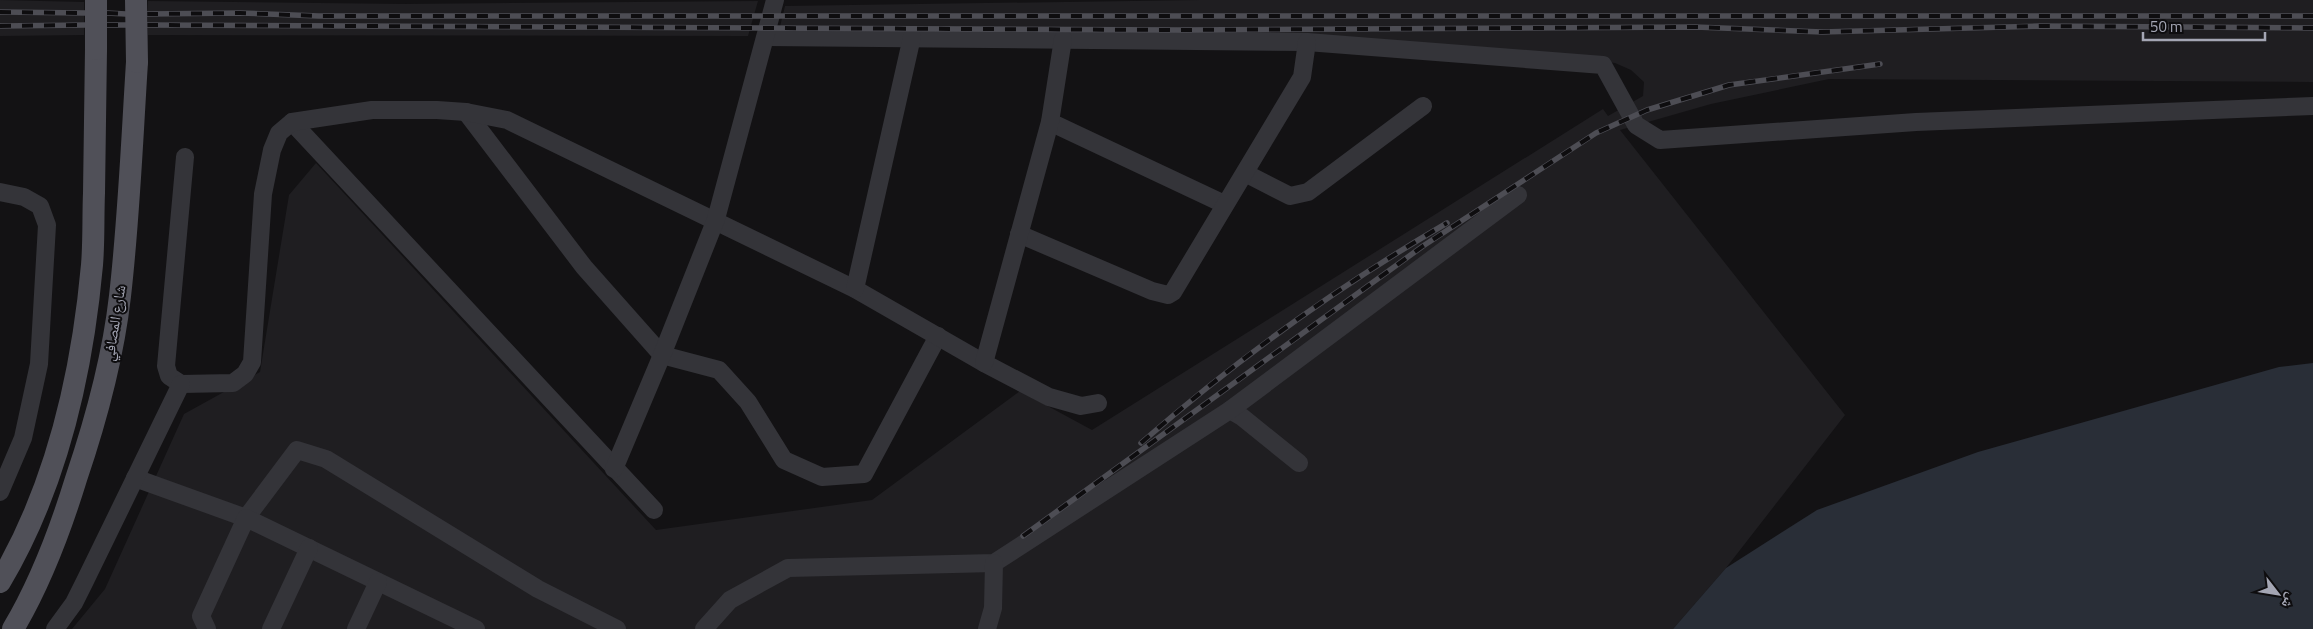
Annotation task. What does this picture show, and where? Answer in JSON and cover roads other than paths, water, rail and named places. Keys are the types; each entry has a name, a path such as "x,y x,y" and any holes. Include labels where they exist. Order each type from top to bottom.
{"main road":[{"name":"شارع المصافي","path":"0,582 28,529 49,477 64,428 76,378 92,263 96,0"},
{"name":"شارع المصافي","path":"13,629 42,572 61,525 93,430 113,340 120,296 137,62 136,0"}],"street":[{"path":"614,469 662,356 716,219 775,0"},
{"path":"766,37 1308,42 1603,65 1636,125 1660,140 1916,122 2313,106"},
{"path":"855,289 912,37"},
{"path":"984,363 1050,122 1063,39"},
{"path":"1019,234 1165,296 1173,292 1224,204 1245,173 1302,77 1308,42"},
{"path":"1245,173 1290,196 1308,192 1423,106"},
{"path":"185,157 166,366 169,376 181,384 233,383 245,374 252,362 263,194 272,150 279,133 292,122 372,110 466,112 507,120 716,219 855,289 984,363 1049,397 1081,406 1098,403"},
{"path":"466,112 584,267 662,356 719,370 748,402 784,460 822,477 864,474 938,336"},
{"path":"292,122 654,510"},
{"path":"1050,122 1224,204"},
{"path":"0,192 24,197 40,206 48,226 39,364 23,438 0,492"},
{"path":"704,629 730,600 788,568 994,564 1230,410 1518,195"},
{"path":"55,629 78,595 181,384"},
{"path":"1230,410 1242,417 1299,463"},
{"path":"208,629 201,616 246,518 297,450 326,459 538,589 617,629"},
{"path":"135,478 246,518 476,629"},
{"path":"271,629 308,548"},
{"path":"987,629 993,608 994,564"},
{"path":"356,629 378,582"}],"railway":[{"path":"0,12 86,13"},
{"path":"107,13 126,14"},
{"path":"147,14 240,13 319,16 2313,16"},
{"path":"0,26 86,25"},
{"path":"107,25 126,25"},
{"path":"147,25 1179,30 1695,27 1822,32 2039,26 2313,28"},
{"path":"1023,536 1423,246 1596,133 1647,110 1729,85 1880,64"},
{"path":"1141,443 1251,353 1366,273 1447,223"}]}
